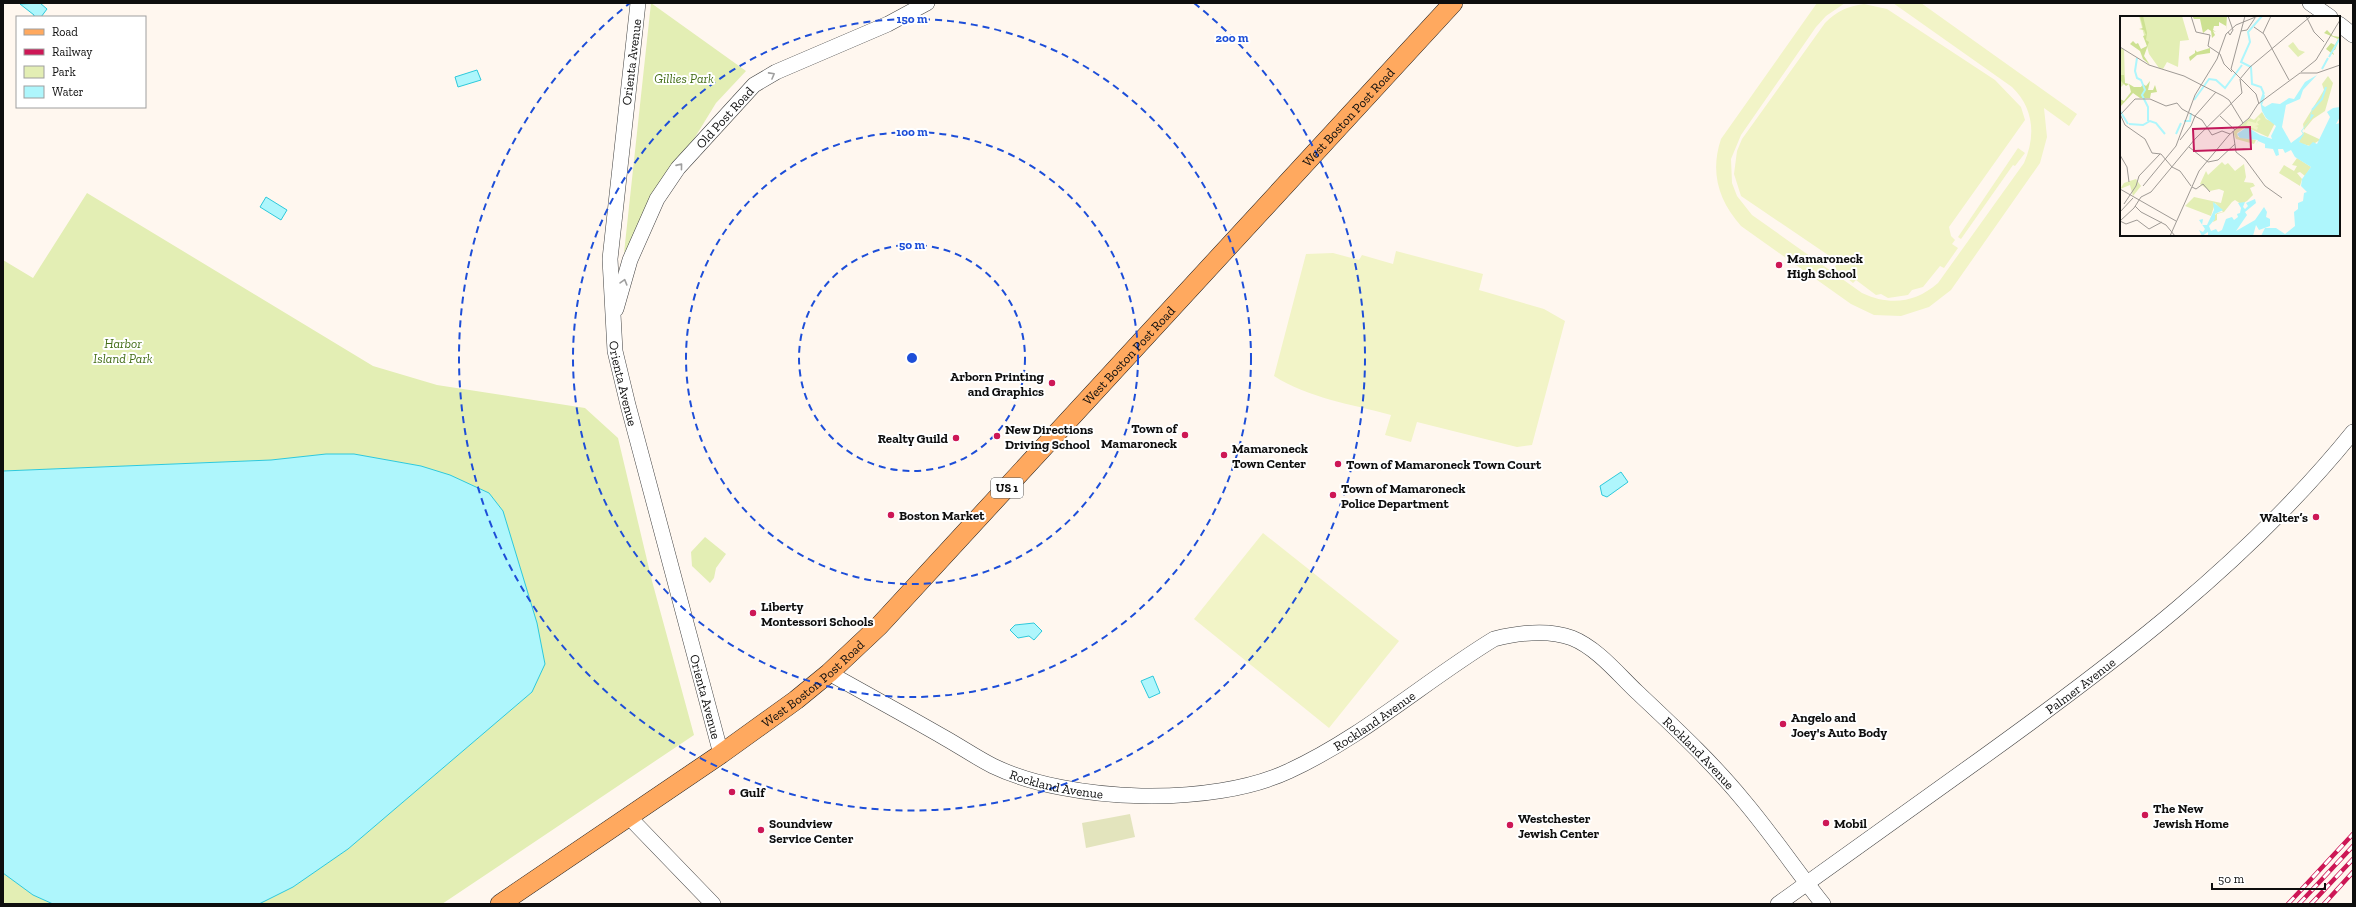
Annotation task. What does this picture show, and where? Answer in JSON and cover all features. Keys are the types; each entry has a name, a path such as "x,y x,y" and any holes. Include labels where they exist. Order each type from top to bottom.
{"main road":[{"name":"West Boston Post Road","path":"500,904 721,754 830,673 879,626 956,544 1453,3"}],"street":[{"name":"Orienta Avenue","path":"638,3 611,243 610,259 615,351 721,754"},
{"name":"Old Post Road","path":"613,320 630,260 657,199 678,168 750,89 776,72 888,24 927,3"},
{"path":"2310,3 2329,16"},
{"path":"2340,25 2353,34"},
{"name":"Palmer Avenue","path":"1778,904 2113,661 2229,562 2302,491 2353,432"},
{"name":"Rockland Avenue","path":"830,673 993,766 1025,778 1065,787 1101,793 1148,796 1190,794 1262,783 1322,754 1494,639 1512,634 1534,633 1570,638 1584,644 1614,669 1694,746 1744,800 1822,904"},
{"path":"628,816 713,904"}],"green space":[{"name":"Gillies Park","path":"651,3 746,71 716,103 624,253"},
{"path":"1817,3 1845,3 1826,16 1816,27 1741,135 1731,159 1732,183 1737,196 1752,215 1862,293 1882,300 1902,300 1920,295 1938,283 2024,163 2030,143 2031,123 2029,113 2025,104 2012,87 1893,3 1921,3 2077,114 2069,126 2044,108 2047,137 2040,163 1951,290 1929,307 1901,316 1874,315 1851,304 1741,226 1727,206 1718,185 1716,163 1721,139"},
{"path":"1864,4 1887,9 1995,80 2021,107 2025,120 1949,227 1951,236 1955,240 1952,244 1958,248 1944,268 1940,266 1923,287 1912,290 1908,295 1888,298 1881,294 1876,295 1856,280 1853,283 1834,268 1836,265 1830,261 1831,257 1741,196 1734,174 1737,151 1742,139 1825,23 1834,15 1843,10"},
{"path":"2018,148 2025,153 2015,166 2013,165 1961,239 1958,237"},
{"name":"Harbor Island Park","path":"87,193 373,366 437,385 585,408 618,438 652,581 694,735 442,904 259,904 293,887 348,849 532,692 421,466 354,454 326,454 271,460 3,471 3,260 33,278"},
{"path":"1396,251 1483,274 1479,290 1544,309 1565,321 1532,445 1517,447 1417,422 1411,442 1385,435 1391,415 1315,395 1287,384 1274,376 1306,254 1333,253 1359,260 1362,255 1393,264"},
{"path":"1263,533 1399,641 1329,728 1194,619"},
{"path":"705,537 726,554 716,568 714,578 710,583 692,566 691,552"},
{"path":"1130,814 1135,837 1086,848 1082,823"},
{"path":"3,873 33,895 53,904 3,904"}],"water":[{"path":"40,3 47,9 42,16 34,16 20,4"},
{"path":"477,70 481,80 458,87 455,77"},
{"path":"266,197 287,210 281,220 260,207"},
{"path":"326,454 354,454 421,466 450,475 489,493 503,511 537,623 545,664 532,692 348,849 293,887 259,904 53,904 33,895 3,873 3,471 271,460"},
{"path":"1621,472 1628,482 1607,497 1602,495 1600,486"},
{"path":"1034,623 1042,631 1034,640 1029,636 1018,638 1010,630 1015,625"},
{"path":"1153,676 1160,693 1149,698 1141,681"}],"railway":[{"path":"2288,904 2353,834"},
{"path":"2299,904 2353,846"},
{"path":"2311,904 2353,859"},
{"path":"2324,904 2353,872"}],"place":[{"name":"Mamaroneck High School","path":"1779,265"},
{"name":"Arborn Printing and Graphics","path":"1052,383"},
{"name":"Town of Mamaroneck","path":"1185,435"},
{"name":"New Directions Driving School","path":"997,436"},
{"name":"Realty Guild","path":"956,438"},
{"name":"Mamaroneck Town Center","path":"1224,455"},
{"name":"Town of Mamaroneck Town Court","path":"1338,464"},
{"name":"Town of Mamaroneck Police Department","path":"1333,495"},
{"name":"Boston Market","path":"891,515"},
{"name":"Walter’s","path":"2316,517"},
{"name":"Liberty Montessori Schools","path":"753,613"},
{"name":"Angelo and Joey's Auto Body","path":"1783,724"},
{"name":"Gulf","path":"732,792"},
{"name":"The New Jewish Home","path":"2145,815"},
{"name":"Mobil","path":"1826,823"},
{"name":"Westchester Jewish Center","path":"1510,825"},
{"name":"Soundview Service Center","path":"761,830"}]}
